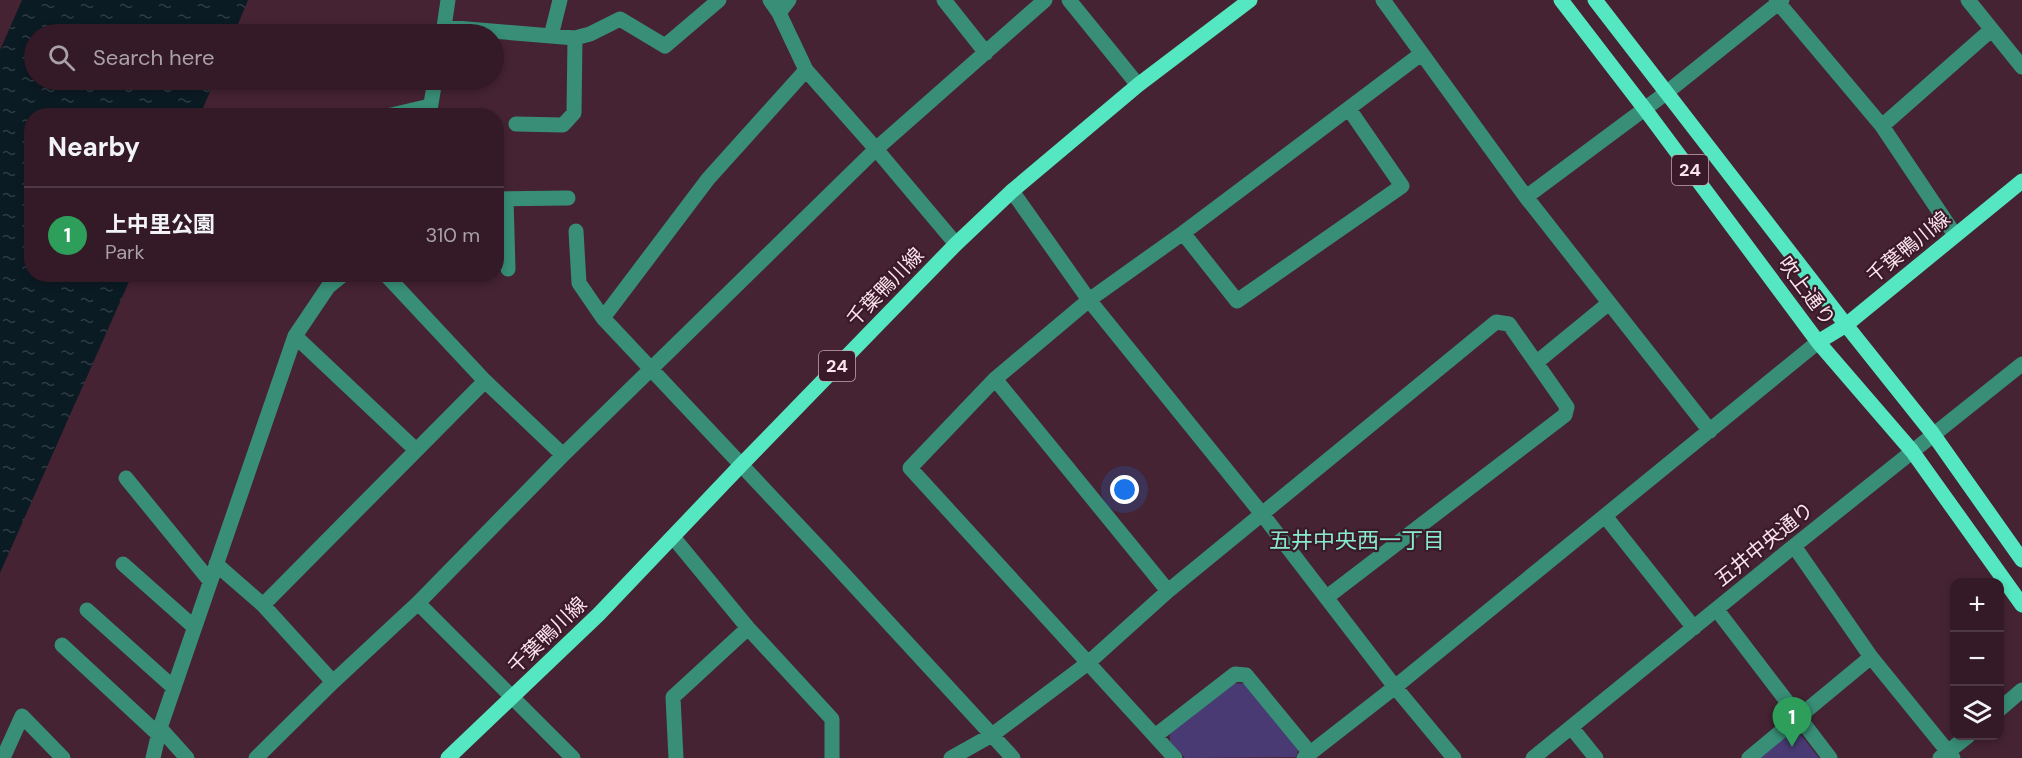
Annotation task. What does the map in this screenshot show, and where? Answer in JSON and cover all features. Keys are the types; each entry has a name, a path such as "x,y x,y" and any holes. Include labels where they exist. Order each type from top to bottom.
{"main road":[{"name":"千葉鴨川線","path":"448,758 599,614 741,464 956,244 1012,191 1138,85 1250,0"},
{"name":"吹上通り","path":"1561,0 1818,342 1912,451 2022,605"},
{"name":"吹上通り","path":"1595,0 1933,434 2022,560"},
{"name":"千葉鴨川線","path":"1818,342 1846,325 2022,180"}],"street":[{"path":"444,24 448,0"},
{"path":"551,36 560,0"},
{"path":"504,34 575,38 590,34 620,19 664,46 719,0"},
{"path":"770,0 779,13 806,70 956,244"},
{"path":"779,13 789,0"},
{"path":"944,0 986,53"},
{"path":"256,758 418,603 563,455 876,149 1045,0"},
{"path":"1069,0 1138,85"},
{"path":"1383,0 1526,196 1710,430"},
{"path":"1968,0 2022,67"},
{"path":"1526,196 1666,93 1779,1 1882,126 1955,235"},
{"path":"1882,126 1991,30"},
{"path":"516,124 563,125 573,113 575,38"},
{"path":"1175,758 910,468 995,379 1089,300 1183,233 1421,54"},
{"path":"603,318 708,179 806,70"},
{"path":"430,108 433,90"},
{"path":"1183,233 1237,301 1402,186 1349,109"},
{"path":"1012,191 1089,300 1262,514 1395,687 1454,758"},
{"path":"504,199 568,198"},
{"path":"504,229 508,269"},
{"path":"576,231 579,283 603,318 1013,758"},
{"path":"153,758 159,731 295,336 328,287 334,282"},
{"path":"392,282 485,381 563,455"},
{"path":"1537,362 1609,303"},
{"path":"951,758 992,735 1088,663 1168,591 1496,322 1509,324 1567,407 1565,415 1327,597"},
{"path":"295,336 416,450"},
{"path":"1155,736 1235,674 1246,675 1307,756 1818,342"},
{"name":"五井中央通り","path":"1533,758 2022,364"},
{"path":"995,379 1168,591"},
{"path":"263,605 485,381"},
{"path":"126,478 210,581"},
{"path":"1605,516 1694,628"},
{"path":"673,537 748,628 832,719 832,758"},
{"path":"1794,546 1871,657 1947,756 1963,740"},
{"path":"123,564 194,627"},
{"path":"216,564 263,605 333,682"},
{"path":"418,603 573,758"},
{"path":"87,610 174,688"},
{"path":"1717,610 1830,758"},
{"path":"676,758 673,697 748,628"},
{"path":"62,645 187,758"},
{"path":"1749,758 1871,657"},
{"path":"2004,706 2022,690"},
{"path":"3,758 22,716 63,758"},
{"path":"1571,727 1596,758"}],"shaded area":[{"path":"1233,683 1246,684 1298,750 1296,757 1185,758 1170,742 1170,730"},
{"path":"1790,733 1801,735 1819,758 1760,758"}],"water":[{"path":"22,0 248,0 238,24 24,24 24,90 211,90 203,108 24,108 24,282 129,282 0,573 0,50"}],"place":[{"name":"上中里公園","path":"1792,747"}],"district":[{"name":"五井中央西一丁目","path":"1357,540"}]}
